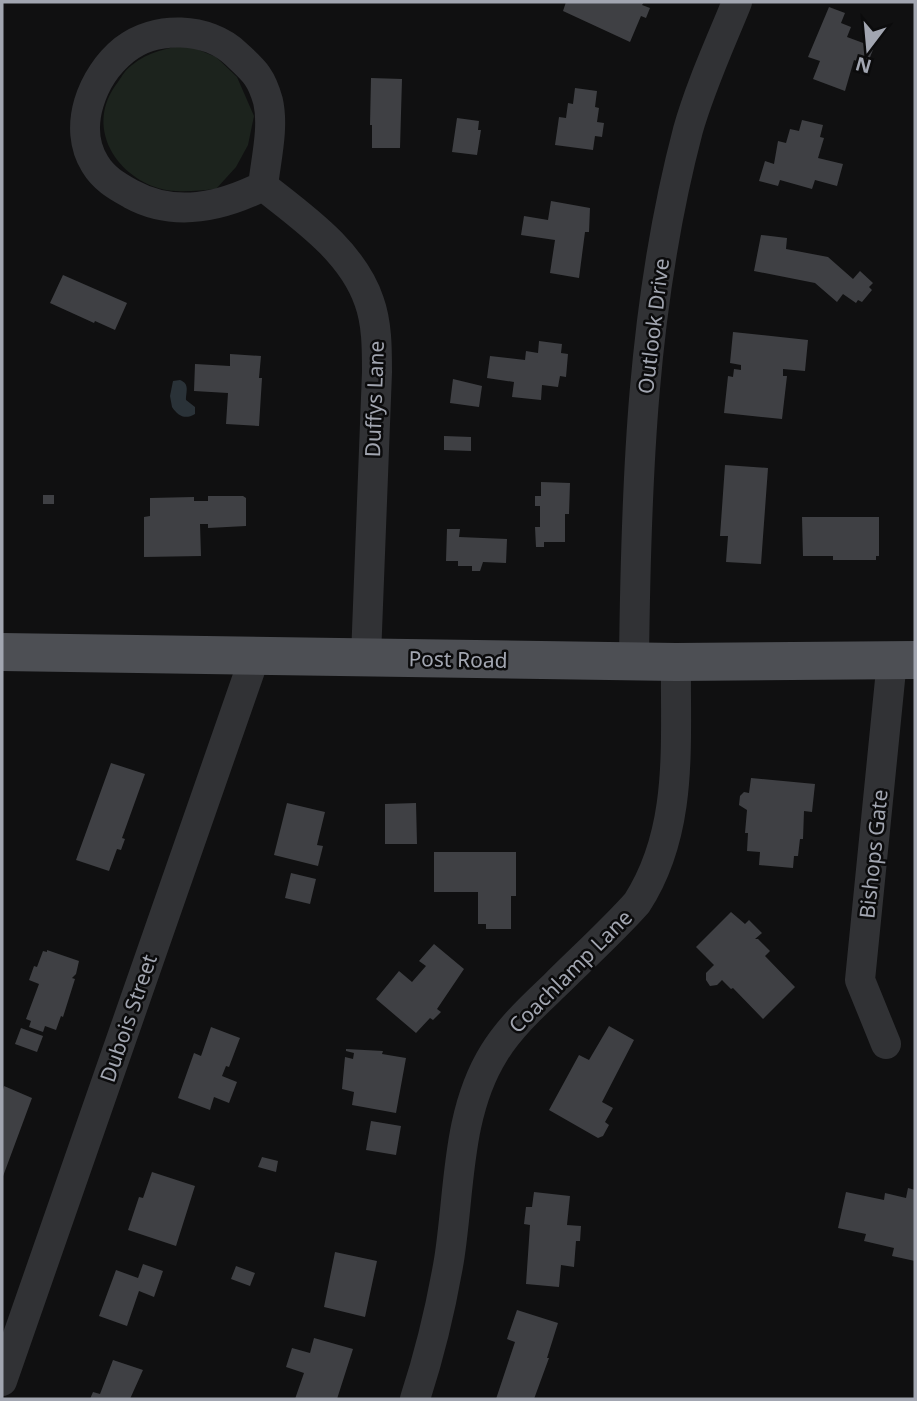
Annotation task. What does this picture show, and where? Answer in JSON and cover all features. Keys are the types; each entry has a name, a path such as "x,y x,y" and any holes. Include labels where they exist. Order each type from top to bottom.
{"main road":[{"name":"Post Road","path":"2,652 676,662 904,660"}],"street":[{"name":"Outlook Drive","path":"634,661 640,439 656,281 689,128 737,2"},
{"path":"191,31 226,45 260,76 268,104 269,134 263,186 237,199 173,209 139,199 111,183 94,164 85,137 88,103 98,80 124,50 154,35 191,31"},
{"name":"Duffys Lane","path":"263,186 306,219 344,255 369,300 372,311 376,333 377,372 366,657"},
{"name":"Dubois Street","path":"2,1381 255,656"},
{"name":"Bishops Gate","path":"886,1044 860,980 904,660"},
{"name":"Coachlamp Lane","path":"415,1399 433,1345 449,1259 463,1145 471,1104 480,1081 494,1053 511,1029 637,903 652,880 662,853 670,818 674,780 676,662"}],"shaded area":[{"path":"187,45 216,57 237,77 254,116 248,145 236,167 216,189 184,191 152,186 124,168 107,142 104,112 109,97 128,68 151,54"},
{"path":"180,380 186,386 186,400 195,407 195,414 188,417 179,415 172,407 170,396 173,381"}],"building":[{"path":"566,2 644,2 642,5 650,8 646,18 641,16 630,42 563,11"},
{"path":"829,7 845,13 841,23 851,27 847,37 874,47 867,65 854,60 845,91 813,79 820,61 808,57"},
{"path":"371,78 402,79 400,148 372,148"},
{"path":"575,88 597,91 597,122 604,123 602,137 595,136 593,150 555,145 559,117 566,118 568,103 573,104"},
{"path":"457,118 479,121 478,130 481,130 477,155 452,152"},
{"path":"802,120 823,125 820,137 824,138 818,158 843,164 837,186 815,180 812,189 780,180 778,186 759,181 765,161 774,164 778,141 786,143 790,129 799,131"},
{"path":"551,201 590,208 589,232 585,232 579,278 550,273 555,240 521,235 524,216 548,220"},
{"path":"761,235 787,238 786,249 828,257 853,279 860,271 873,283 869,287 872,290 862,302 858,300 856,303 843,294 837,302 815,283 754,271"},
{"path":"63,275 127,303 115,330 50,303"},
{"path":"733,332 808,340 805,371 783,369 783,376 787,376 782,419 724,413 728,376 733,377 734,369 741,370 741,365 730,363"},
{"path":"539,341 562,344 561,353 568,354 566,377 560,376 558,387 542,385 541,400 512,397 514,382 487,378 490,356 525,360 526,351 538,353"},
{"path":"230,354 261,356 259,426 226,424 228,393 194,391 195,364 230,366"},
{"path":"453,379 482,386 479,407 450,403"},
{"path":"444,436 471,437 471,451 444,450"},
{"path":"725,465 768,468 761,564 726,562 728,536 720,536"},
{"path":"541,482 570,483 569,514 565,514 565,542 544,542 544,547 536,547 535,527 540,527 540,506 535,506 535,496 541,496"},
{"path":"43,495 54,495 54,504 43,504"},
{"path":"208,496 246,498 246,526 208,528 208,524 200,524 201,556 144,557 144,517 150,516 150,498 194,497 194,501 208,501"},
{"path":"802,517 879,517 879,556 876,556 876,560 833,560 833,556 803,556"},
{"path":"447,529 460,529 459,537 507,539 506,563 483,562 480,571 472,571 472,566 458,566 458,561 446,561"},
{"path":"111,763 145,774 122,838 125,839 121,850 117,849 109,871 76,860"},
{"path":"751,778 815,784 812,812 804,811 803,839 800,839 798,856 794,856 793,868 759,865 760,852 747,851 747,810 739,805 740,796 744,792 749,793"},
{"path":"287,803 325,812 317,845 323,846 318,866 274,855"},
{"path":"416,803 417,844 385,844 385,804"},
{"path":"434,852 516,852 516,896 511,896 511,929 486,929 486,924 478,924 478,892 434,892"},
{"path":"291,873 316,879 310,904 285,898"},
{"path":"731,912 745,924 749,920 762,933 755,939 770,951 765,956 795,987 763,1019 722,980 717,985 710,986 706,973 714,965 696,947"},
{"path":"434,944 464,969 437,1009 441,1012 433,1020 430,1018 416,1033 376,999 399,971 412,982 426,966 419,961"},
{"path":"43,951 79,961 63,1017 61,1016 56,1030 45,1026 43,1032 29,1027 31,1021 26,1019 39,984 29,980"},
{"path":"609,1026 634,1040 602,1102 613,1108 605,1122 609,1125 603,1136 598,1138 549,1110 579,1055 589,1060"},
{"path":"211,1027 240,1038 229,1067 226,1066 222,1076 237,1082 229,1103 214,1097 210,1110 178,1098 194,1053 201,1056"},
{"path":"21,1028 43,1036 37,1052 15,1044"},
{"path":"346,1049 383,1051 382,1054 406,1058 396,1113 352,1105 354,1092 342,1089 345,1057 353,1059 354,1053"},
{"path":"4,1086 32,1098 2,1179 2,1093"},
{"path":"371,1121 401,1126 396,1155 366,1150"},
{"path":"262,1157 278,1161 276,1172 258,1167"},
{"path":"152,1172 195,1186 176,1246 128,1230 139,1197 143,1198"},
{"path":"908,1188 915,1190 915,1261 892,1256 894,1248 864,1241 866,1234 838,1228 846,1192 884,1200 885,1193 906,1198"},
{"path":"534,1192 570,1196 567,1225 581,1226 580,1241 576,1241 574,1267 561,1265 559,1287 526,1284 530,1225 524,1224 526,1207 532,1207"},
{"path":"335,1252 377,1261 365,1317 324,1307"},
{"path":"143,1264 163,1271 154,1297 139,1291 127,1326 99,1316 116,1270 138,1278"},
{"path":"236,1266 255,1273 250,1286 231,1279"},
{"path":"517,1310 558,1323 534,1399 496,1399 515,1342 507,1339"},
{"path":"314,1338 353,1349 337,1399 295,1399 304,1373 286,1367 292,1348 310,1353"},
{"path":"113,1360 143,1370 130,1399 90,1399 93,1392 100,1394"}]}
